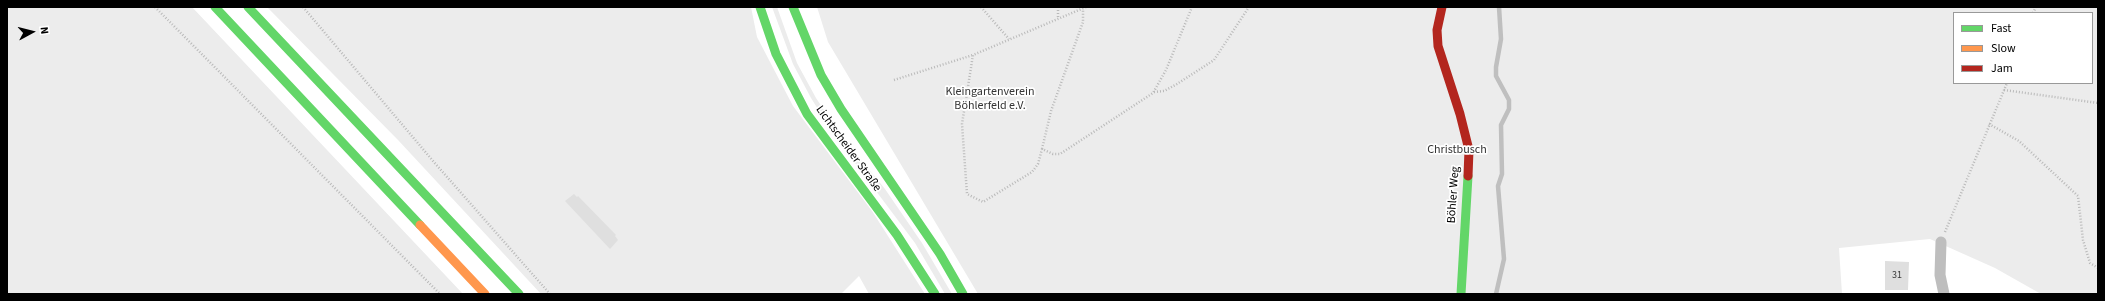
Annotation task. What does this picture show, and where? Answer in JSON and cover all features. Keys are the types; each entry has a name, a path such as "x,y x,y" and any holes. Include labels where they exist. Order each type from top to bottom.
{"main road":[{"path":"215,7 485,294"},
{"path":"248,7 519,294"},
{"name":"Lichtscheider Straße","path":"760,7 776,54 807,114 830,148 897,235 935,294"},
{"name":"Lichtscheider Straße","path":"793,7 821,75 841,109 940,254 962,294"},
{"name":"Böhler Weg","path":"1442,7 1437,30 1438,46 1460,114 1469,150 1462,294"}],"street":[{"path":"1941,242 1940,275 1944,294"}],"path":[{"path":"155,7 440,294"},
{"path":"303,7 442,172 550,294"},
{"path":"982,7 1009,39"},
{"path":"1058,7 1058,19"},
{"path":"1042,149 1053,154 1060,154 1153,92 1166,70 1192,7"},
{"path":"1153,92 1164,91 1214,60 1249,7"},
{"path":"894,80 973,55 1084,8 1083,22 1051,111 1038,164 1032,172 983,202 967,194 962,124 973,55"},
{"path":"1941,242 2007,84"},
{"path":"2004,90 2098,103"},
{"path":"1989,124 2019,141 2078,196 2083,240 2090,263 2098,268"}],"green space":[{"path":"7,7 192,7 463,294 7,294"},
{"path":"267,7 751,7 757,37 793,106 872,211 925,294 869,294 859,276 841,294 541,294 398,140"},
{"path":"772,7 777,7 797,63 816,98 840,134 885,189 922,243 952,294 945,294 915,243 834,135 811,98 793,64"},
{"name":"Christbusch","path":"817,7 2098,7 2098,294 2041,294 1995,268 1930,239 1839,248 1842,294 978,294 828,42"}],"building":[{"path":"574,194 577,197 578,196 616,235 615,236 618,240 610,249 565,201"},
{"path":"1885,261 1909,262 1908,290 1885,290"}],"waterway":[{"path":"1496,294 1504,259 1498,186 1502,174 1501,125 1509,109 1509,100 1496,76 1496,67 1501,39 1499,7"}],"traffic: fast":[{"path":"215,7 420,225"},
{"path":"248,7 519,294"},
{"path":"760,7 776,54 807,114 897,235 935,294"},
{"path":"793,7 821,75 841,109 940,254 963,294"},
{"path":"1461,294 1468,176"}],"traffic: slow":[{"path":"420,225 485,294"}],"traffic: jam":[{"path":"1442,7 1437,30 1438,46 1460,114 1469,150 1468,176"}],"park label":[{"name":"Kleingartenverein Böhlerfeld e.V.","path":"990,99"}]}
